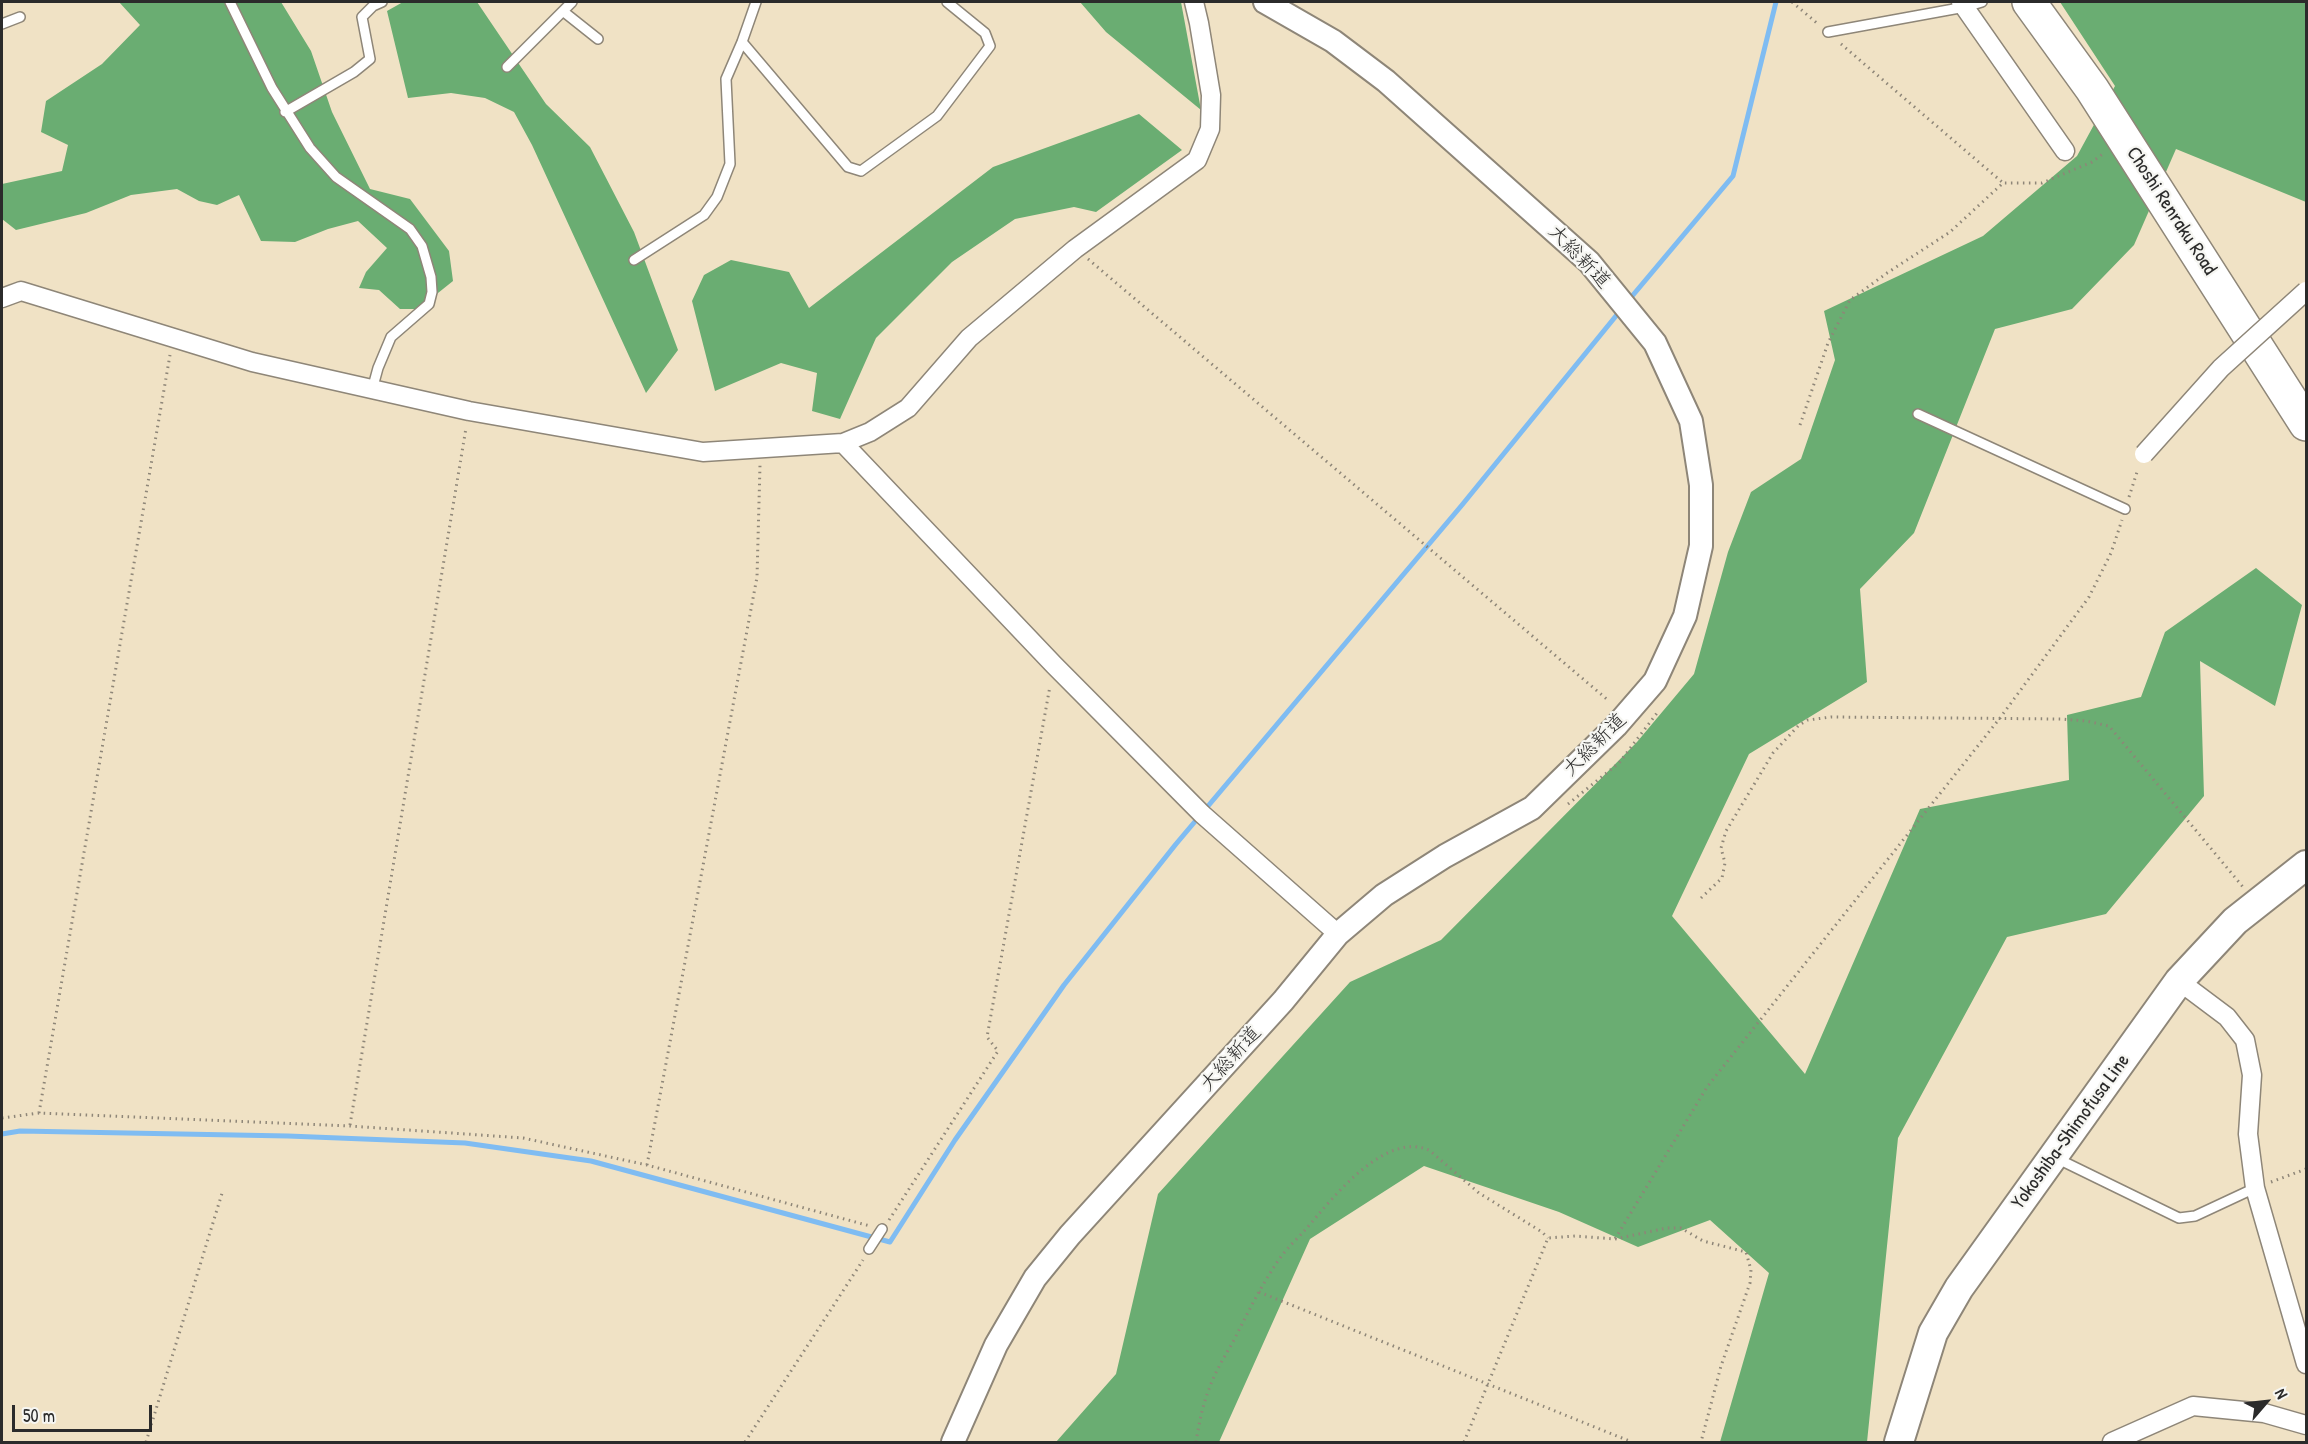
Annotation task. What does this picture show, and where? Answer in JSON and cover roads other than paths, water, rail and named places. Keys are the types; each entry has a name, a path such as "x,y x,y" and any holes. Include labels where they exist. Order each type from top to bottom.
{"highway":[{"name":"Choshi Renraku Road","path":"2030,2 2117,129 2307,424"}],"main road":[{"name":"Yokoshiba-Shimofusa Line","path":"1899,1443 1933,1333 1959,1288 2179,981 2235,921 2307,865"}],"street":[{"path":"2,298 21,291 252,362 469,411 703,452 843,443 870,432 908,408 969,338 1075,249 1197,160 1210,129 1211,95 1194,2"},
{"name":"大総新道","path":"957,1440 996,1345 1035,1278 1070,1235 1283,1001 1338,934 1384,895 1445,856 1532,808 1625,715 1654,681 1685,616 1701,546 1701,485 1691,421 1655,343 1588,262 1395,88 1333,41 1265,2"},
{"path":"1970,3 2065,152"},
{"path":"2144,454 2221,368 2307,291"},
{"path":"843,443 1054,665 1202,814 1338,934"},
{"path":"2179,981 2227,1017 2245,1040 2252,1075 2248,1134 2255,1188 2307,1364"},
{"path":"2112,1443 2193,1406 2264,1413 2307,1425"}],"lane":[{"path":"230,2 285,112 310,148 336,177 410,229 422,246 431,278 432,292 429,304 391,337 372,390"},
{"path":"285,112 354,72 370,59 362,17 373,6 382,2"},
{"path":"507,67 572,2"},
{"path":"634,260 704,216 717,197 730,164 726,79 756,2"},
{"path":"742,42 848,167 861,171 937,116 990,46 985,33 947,2"},
{"path":"1828,32 1970,3"},
{"path":"564,12 598,39"},
{"path":"2,24 21,17"},
{"path":"1918,414 2125,509"},
{"path":"2053,1156 2179,1218 2195,1216 2255,1188"},
{"path":"869,1249 882,1230"}],"waterway":[{"path":"1628,301 1733,176 1776,2"},
{"path":"2,1134 20,1131 288,1136 465,1143 591,1161 890,1242 955,1140 1064,985 1176,844 1462,505 1620,311"}]}
